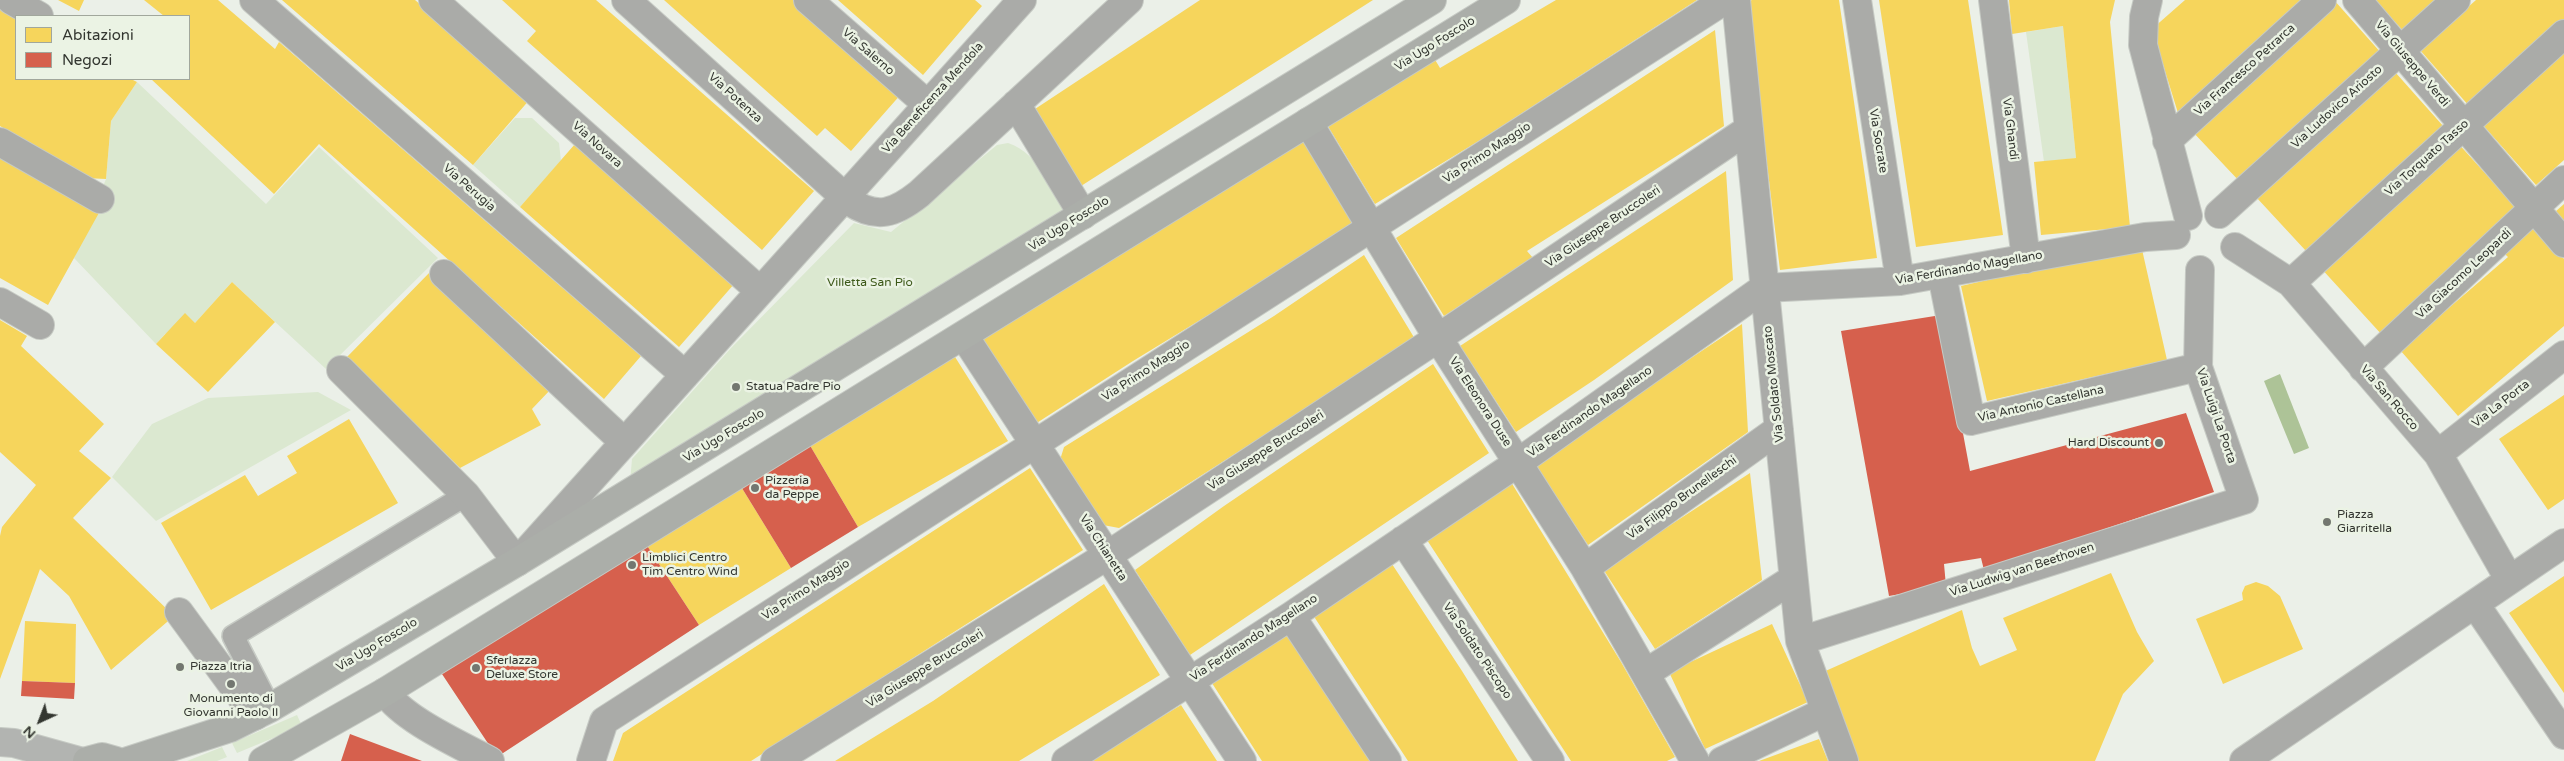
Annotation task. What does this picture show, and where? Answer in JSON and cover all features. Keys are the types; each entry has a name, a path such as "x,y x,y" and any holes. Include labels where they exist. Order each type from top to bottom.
{"main road":[{"name":"Via Ugo Foscolo","path":"128,761 230,728 262,712 517,562 1432,0"},
{"name":"Via Ugo Foscolo","path":"263,761 289,754 385,692 1506,0"},
{"path":"0,742 14,743 79,761"},
{"path":"87,761 102,757 116,761"}],"street":[{"path":"11,0 37,15"},
{"name":"Via Perugia","path":"254,0 684,375"},
{"name":"Via Novara","path":"433,0 760,291"},
{"name":"Via Potenza","path":"626,0 844,196 867,210 892,212 926,187 1129,0"},
{"name":"Via Salerno","path":"808,0 927,104"},
{"name":"Via Primo Maggio","path":"592,761 604,721 1725,0"},
{"name":"Via Soldato Moscato","path":"1736,0 1800,641 1824,712 1844,761"},
{"name":"Via Socrate","path":"1857,0 1900,281"},
{"name":"Via Ghandi","path":"1993,0 2026,259"},
{"name":"Via Francesco Petrarca","path":"2167,141 2322,0"},
{"name":"Via Giuseppe Verdi","path":"2357,0 2564,244"},
{"name":"Via Ludovico Ariosto","path":"2218,214 2456,0"},
{"path":"2150,3 2143,27 2143,45 2167,141 2182,225 2177,250 2186,263 2200,270 2215,270 2228,261 2235,247 2235,233 2229,222 2208,210 2198,211 2182,225"},
{"name":"Via Beneficenza Mendola","path":"517,562 927,104 1009,4"},
{"name":"Via Torquato Tasso","path":"2291,283 2564,34"},
{"path":"1016,104 1083,215"},
{"name":"Via Eleonora Duse","path":"1308,122 1438,338 1585,568 1695,761"},
{"name":"Via Giuseppe Bruccoleri","path":"775,761 1108,555 1438,338 1749,129"},
{"path":"0,142 100,199"},
{"name":"Via Giacomo Leopardi","path":"2363,368 2564,180"},
{"name":"Via Ferdinando Magellano","path":"1066,761 1291,616 1519,462 1764,288 1900,281 1942,275 2146,237 2182,225"},
{"name":"Via San Rocco","path":"2235,247 2291,283 2438,454 2509,579"},
{"name":"Via Luigi La Porta","path":"2200,270 2198,367 2244,500"},
{"path":"444,274 624,442"},
{"name":"Via Antonio Castellana","path":"1942,275 1971,421 2198,367"},
{"path":"0,302 40,325"},
{"name":"Via Chianetta","path":"964,336 1242,761"},
{"name":"Via La Porta","path":"2438,454 2564,355"},
{"path":"341,370 466,495 517,562"},
{"name":"Via Filippo Brunelleschi","path":"1585,568 1779,429"},
{"name":"Via Ludwig van Beethoven","path":"1800,641 2244,500"},
{"name":"Via Soldato Piscopo","path":"1403,540 1550,761"},
{"path":"2244,761 2564,543"},
{"path":"1646,673 1793,579"},
{"path":"2475,604 2563,731"},
{"path":"179,612 262,712"},
{"path":"1291,616 1387,761"},
{"path":"385,692 392,703 439,733 490,761"},
{"path":"1722,761 1824,712"}],"lane":[{"path":"262,712 233,636 466,495"}],"green space":[{"path":"2063,26 2076,158 2044,162 2026,32"},
{"path":"137,82 266,204 319,147 438,258 326,369 232,282 195,323 165,334 156,344 74,258 106,179 111,121"},
{"path":"515,118 532,118 559,143 561,161 520,207 473,165"},
{"name":"Villetta San Pio","path":"1008,143 1019,148 1038,165 1072,222 629,494 632,459 731,348 854,223 891,232 997,145"},
{"path":"318,392 351,410 156,521 112,477 152,424 208,398"},
{"path":"297,715 302,726 237,753 232,743"},
{"path":"222,747 227,757 217,761 187,761"}],"shaded area":[{"path":"2280,374 2309,448 2294,454 2264,381"}],"building: Abitazioni":[{"path":"58,0 84,0 79,11"},
{"path":"144,0 218,0 275,49 279,42 641,356 604,399 319,144 274,194 152,80 190,80 190,15 163,15"},
{"path":"282,0 415,0 531,98 473,165"},
{"path":"502,0 596,0 814,191 762,250 527,41 536,31"},
{"path":"664,0 793,0 902,93 851,151 825,128 817,136"},
{"path":"838,0 975,0 982,6 923,75"},
{"path":"1200,0 1373,0 1081,186 1035,109"},
{"path":"1556,0 1697,0 1482,139 1375,204 1326,123 1434,58 1440,68"},
{"path":"1752,0 1839,0 1877,258 1780,270 1747,2"},
{"path":"1879,0 1968,0 2003,235 1916,247"},
{"path":"2009,0 2115,0 2110,22 2130,227 2041,235 2034,162 2076,158 2063,26 2012,34"},
{"path":"2185,0 2302,0 2178,113 2152,29"},
{"path":"2334,0 2382,54 2241,183 2191,130"},
{"path":"2375,0 2443,0 2405,33"},
{"path":"2476,0 2564,0 2564,20 2469,106 2420,50"},
{"path":"0,2 15,15 15,80 133,80 137,82 111,121 106,179 85,178 0,126"},
{"path":"1715,30 1724,126 1527,251 1533,258 1444,316 1396,238"},
{"path":"2564,49 2564,160 2536,185 2482,124"},
{"path":"2395,72 2444,127 2306,251 2256,197"},
{"path":"1304,138 1356,225 1133,361 1032,426 973,337"},
{"path":"2456,141 2521,213 2383,336 2319,266"},
{"path":"575,144 735,283 679,347 520,207"},
{"path":"0,156 100,211 48,305 0,278"},
{"path":"1726,171 1733,280 1594,380 1516,432 1460,346"},
{"path":"2564,204 2564,221 2555,212"},
{"path":"2536,225 2564,259 2564,326 2458,416 2400,350 2508,257 2503,252"},
{"path":"2141,245 2167,360 1987,401 1961,286"},
{"path":"1364,255 1415,339 1119,528 1103,525 1060,460 1064,447 1274,316"},
{"path":"431,271 551,389 532,409 541,425 460,468 347,357"},
{"path":"232,282 275,322 208,392 156,344 185,313 195,323"},
{"path":"0,320 27,336 21,346 104,424 79,451 111,478 73,518 174,616 111,670 69,596 40,569 0,679 0,536 2,527 36,485 0,452"},
{"path":"1742,324 1748,432 1588,545 1534,463"},
{"path":"950,349 1008,441 858,527 805,437"},
{"path":"1433,364 1489,453 1190,655 1135,570 1224,506"},
{"path":"2564,395 2564,499 2548,510 2499,439"},
{"path":"349,419 398,503 211,610 161,523 245,475 258,496 297,473 287,456"},
{"path":"1030,468 1083,550 751,761 613,761 623,733"},
{"path":"1750,473 1762,580 1655,649 1603,569"},
{"path":"737,480 791,568 699,625 644,541"},
{"path":"1511,482 1621,662 1675,757 1667,761 1571,761 1427,540"},
{"path":"1392,564 1518,761 1408,761 1313,615"},
{"path":"2111,573 2137,632 2154,661 2123,694 2095,761 1857,761 1821,673 1962,610 1972,648 1980,666 2017,650 2003,618"},
{"path":"2564,576 2564,693 2509,613"},
{"path":"2256,582 2268,586 2280,596 2303,649 2223,684 2196,619 2243,600 2242,593 2245,586"},
{"path":"1104,584 1160,675 1019,761 835,761 933,701"},
{"path":"25,621 76,624 75,683 22,681"},
{"path":"1772,624 1808,702 1705,749 1669,672"},
{"path":"1286,631 1371,761 1262,761 1210,680"},
{"path":"1181,705 1217,761 1090,761 1128,737"},
{"path":"1819,739 1828,761 1759,761"}],"building: Negozi":[{"path":"1941,315 1970,471 2186,413 2214,492 1984,570 1981,558 1944,564 1946,586 1889,596 1841,331"},
{"path":"805,437 858,527 791,568 737,480"},
{"path":"644,541 699,625 497,757 440,671"},
{"path":"22,681 75,683 74,699 21,696"},
{"path":"350,734 422,761 341,761"}],"place":[{"name":"Statua Padre Pio","path":"736,387"},
{"name":"Hard Discount","path":"2159,443"},
{"name":"Pizzeria da Peppe","path":"755,488"},
{"name":"Piazza Giarritella","path":"2327,522"},
{"name":"Limblici Centro Tim Centro Wind","path":"632,565"},
{"name":"Piazza Itria","path":"180,667"},
{"name":"Sferlazza Deluxe Store","path":"476,668"},
{"name":"Monumento di Giovanni Paolo II","path":"231,684"}]}
